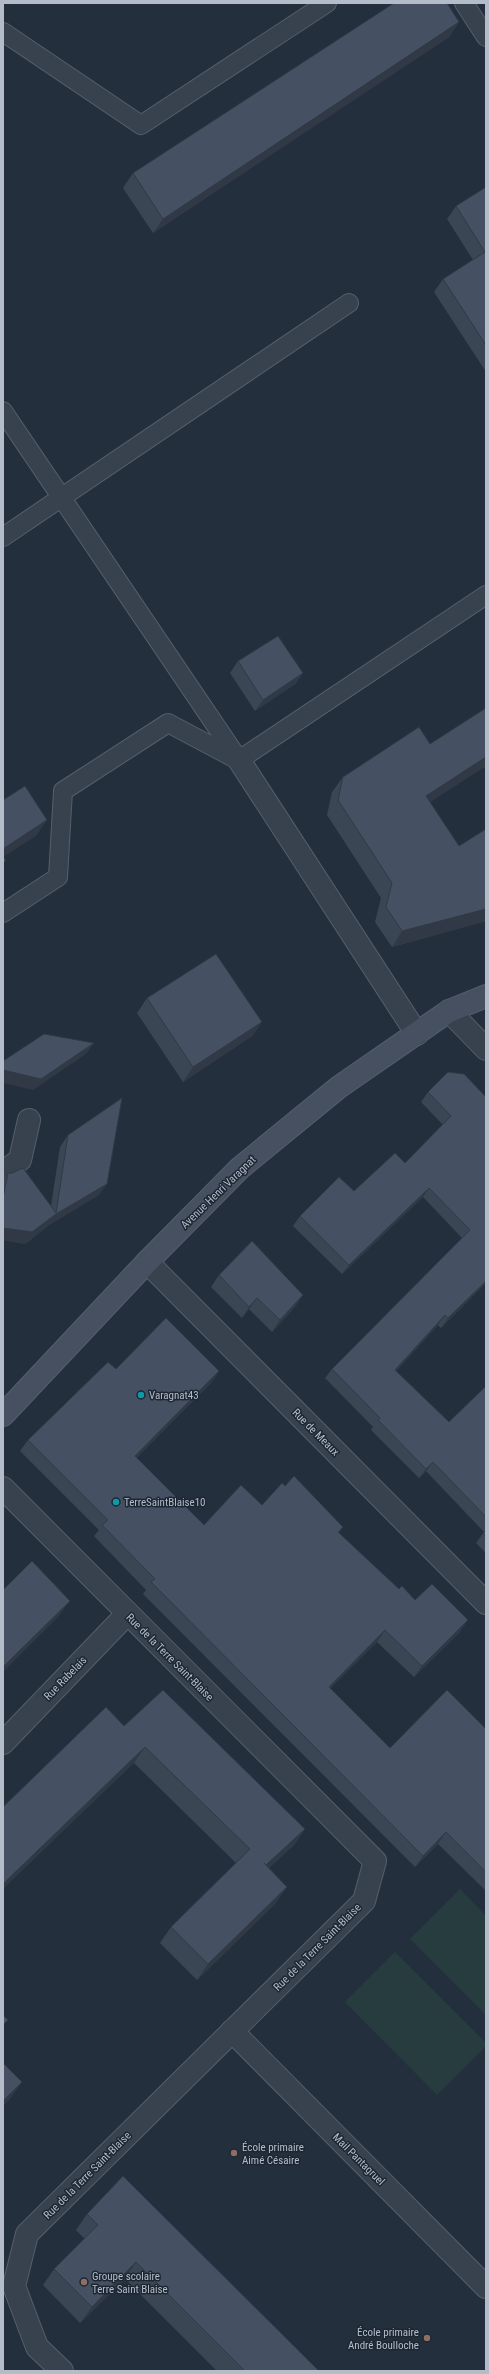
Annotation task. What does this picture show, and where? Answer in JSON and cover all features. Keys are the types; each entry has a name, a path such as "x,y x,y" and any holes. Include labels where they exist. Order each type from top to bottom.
{"street":[{"path":"239,760 417,1034"},
{"name":"Avenue Henri Varagnat","path":"3,1415 147,1262 240,1168 339,1087 449,1011 486,996"},
{"path":"449,1011 486,1049"},
{"path":"3,1172 20,1160 29,1120"},
{"name":"Rue de Meaux","path":"147,1262 486,1603"},
{"name":"Rue de la Terre Saint-Blaise","path":"3,1488 375,1861 364,1901 27,2234 14,2286 37,2347 62,2371"},
{"name":"Rue Rabelais","path":"3,1743 127,1614"},
{"name":"Mail Pantagruel","path":"232,2031 486,2287"}],"lane":[{"path":"3,32 141,125 327,3"},
{"path":"464,3 486,37"},
{"path":"3,537 350,303"},
{"path":"3,411 239,760"},
{"path":"239,760 486,595"},
{"path":"3,913 58,877 63,792 168,723 239,760"}],"green space":[{"path":"460,1889 486,1916 486,2015 410,1939"},
{"path":"395,1952 486,2043 486,2046 437,2095 345,2002"}],"building":[{"path":"394,3 447,3 459,22 163,219 133,173"},
{"path":"486,187 486,345 443,279 485,252 456,206"},
{"path":"278,636 303,673 263,700 238,661"},
{"path":"486,708 486,757 426,796 459,846 486,829 486,909 402,931 386,907 392,883 338,800 343,777 419,727 430,744"},
{"path":"25,786 47,820 3,849 3,800"},
{"path":"216,954 262,1022 193,1067 147,998"},
{"path":"44,1034 94,1043 41,1079 3,1070 3,1061"},
{"path":"448,1072 464,1074 486,1097 486,1281 448,1318 445,1315 395,1370 449,1422 486,1386 486,1517 433,1462 426,1469 378,1420 380,1418 332,1369 470,1230 429,1188 349,1265 300,1216 339,1177 354,1191 395,1153 405,1163 451,1116 428,1092"},
{"path":"122,1098 107,1184 56,1214 32,1232 3,1228 3,1198 8,1173 12,1173 23,1168 56,1213 68,1135"},
{"path":"252,1241 303,1295 280,1320 257,1298 249,1307 219,1275"},
{"path":"166,1318 219,1371 135,1456 204,1525 241,1485 262,1505 282,1483 285,1486 294,1476 343,1527 338,1532 399,1589 402,1586 415,1600 432,1584 468,1620 422,1666 385,1630 329,1687 390,1748 447,1690 486,1729 486,1872 446,1832 423,1856 151,1582 155,1579 102,1525 108,1520 28,1440 108,1362 116,1369"},
{"path":"486,1530 486,1537 483,1533"},
{"path":"32,1561 70,1601 3,1667 3,1590"},
{"path":"163,1690 305,1829 266,1865 264,1863 287,1887 208,1964 171,1927 250,1849 145,1747 3,1884 3,1807 106,1707 124,1726"},
{"path":"3,2015 8,2020 3,2025"},
{"path":"3,2063 22,2082 3,2101"},
{"name":"Groupe scolaire Terre Saint Blaise","path":"123,2176 319,2371 245,2371 136,2262 92,2307 54,2269 98,2225 87,2214"}],"place":[{"name":"Varagnat43","path":"141,1395"},
{"name":"TerreSaintBlaise10","path":"116,1502"},
{"name":"École primaire Aimé Césaire","path":"234,2153"},
{"name":"Groupe scolaire Terre Saint Blaise","path":"84,2282"},
{"name":"École primaire André Boulloche","path":"427,2338"}]}
